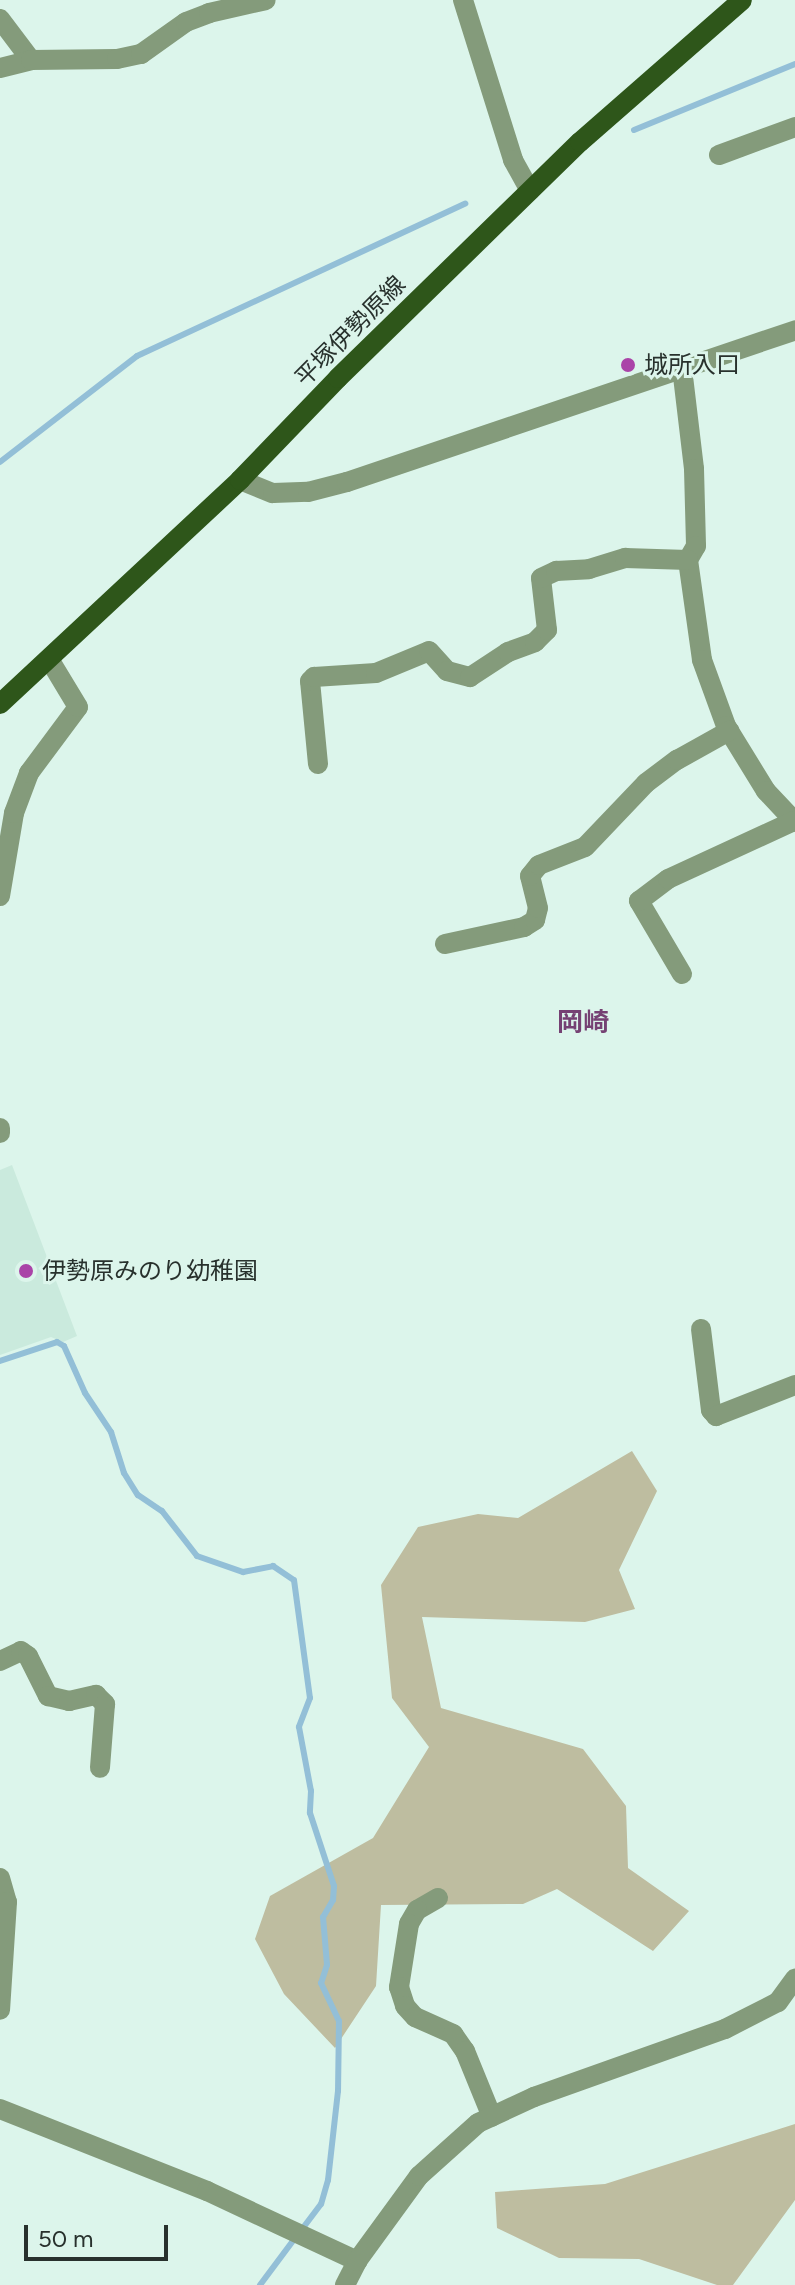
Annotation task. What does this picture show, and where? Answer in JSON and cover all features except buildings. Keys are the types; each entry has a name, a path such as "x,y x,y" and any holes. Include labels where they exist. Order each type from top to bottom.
{"main road":[{"name":"平塚伊勢原線","path":"0,704 240,480 338,378 530,191 742,0"}],"street":[{"path":"0,68 31,60 117,59 141,54 186,22 209,13 266,0"},
{"path":"463,0 513,160 530,191"},
{"path":"0,19 31,60"},
{"path":"719,155 795,127"},
{"path":"240,480 273,493 308,492 795,330"},
{"path":"682,368 694,469 696,530 696,546 688,560 702,660 729,731 766,791 795,822 668,879 639,901 682,974"},
{"path":"318,764 310,681 314,677 376,673 429,651 447,671 470,677 508,652 535,642 547,630 541,578 556,571 589,569 625,558 688,560"},
{"path":"2,886 14,813 29,773 78,707 49,659"},
{"path":"445,944 524,927 535,920 538,908 530,876 539,865 585,847 646,783 677,760 729,731"},
{"path":"701,1329 711,1410 716,1416 795,1385"},
{"path":"0,1661 21,1651 28,1656 48,1696 69,1701 96,1695 105,1704 100,1768"},
{"path":"0,1878 3,1903 0,2010"},
{"path":"438,1898 417,1910 409,1924 399,1987 405,2006 415,2017 453,2034 465,2051 492,2117"},
{"path":"345,2285 357,2261 419,2176 478,2123 534,2097 725,2029 778,2002 795,1979"},
{"path":"0,2109 207,2191 357,2261"}],"shaded area":[{"name":"伊勢原みのり幼稚園","path":"12,1165 77,1336 63,1342 51,1337 0,1355 0,1170"},
{"path":"632,1451 657,1491 619,1570 635,1609 585,1622 422,1617 441,1708 583,1749 626,1806 628,1868 689,1911 653,1951 557,1889 523,1904 381,1905 376,1986 335,2048 284,1994 255,1939 270,1896 373,1838 429,1747 392,1698 381,1585 418,1527 478,1514 518,1518"},
{"path":"795,2124 795,2200 733,2285 717,2285 639,2259 559,2258 497,2228 495,2192 605,2184"}],"waterway":[{"path":"634,130 795,64"},
{"path":"0,462 137,356 465,204"},
{"path":"0,1361 57,1342 64,1346 85,1393 111,1432 124,1473 138,1495 162,1511 197,1556 243,1572 273,1566 294,1580 310,1698 299,1727 311,1791 310,1813 334,1886 333,1900 323,1917 327,1965 321,1983 339,2021 338,2091 328,2180 321,2204 302,2229"},
{"path":"260,2285 295,2238"}],"place":[{"name":"城所入口","path":"628,365"},
{"name":"伊勢原みのり幼稚園","path":"26,1271"}],"district":[{"name":"岡崎","path":"583,1023"}]}
